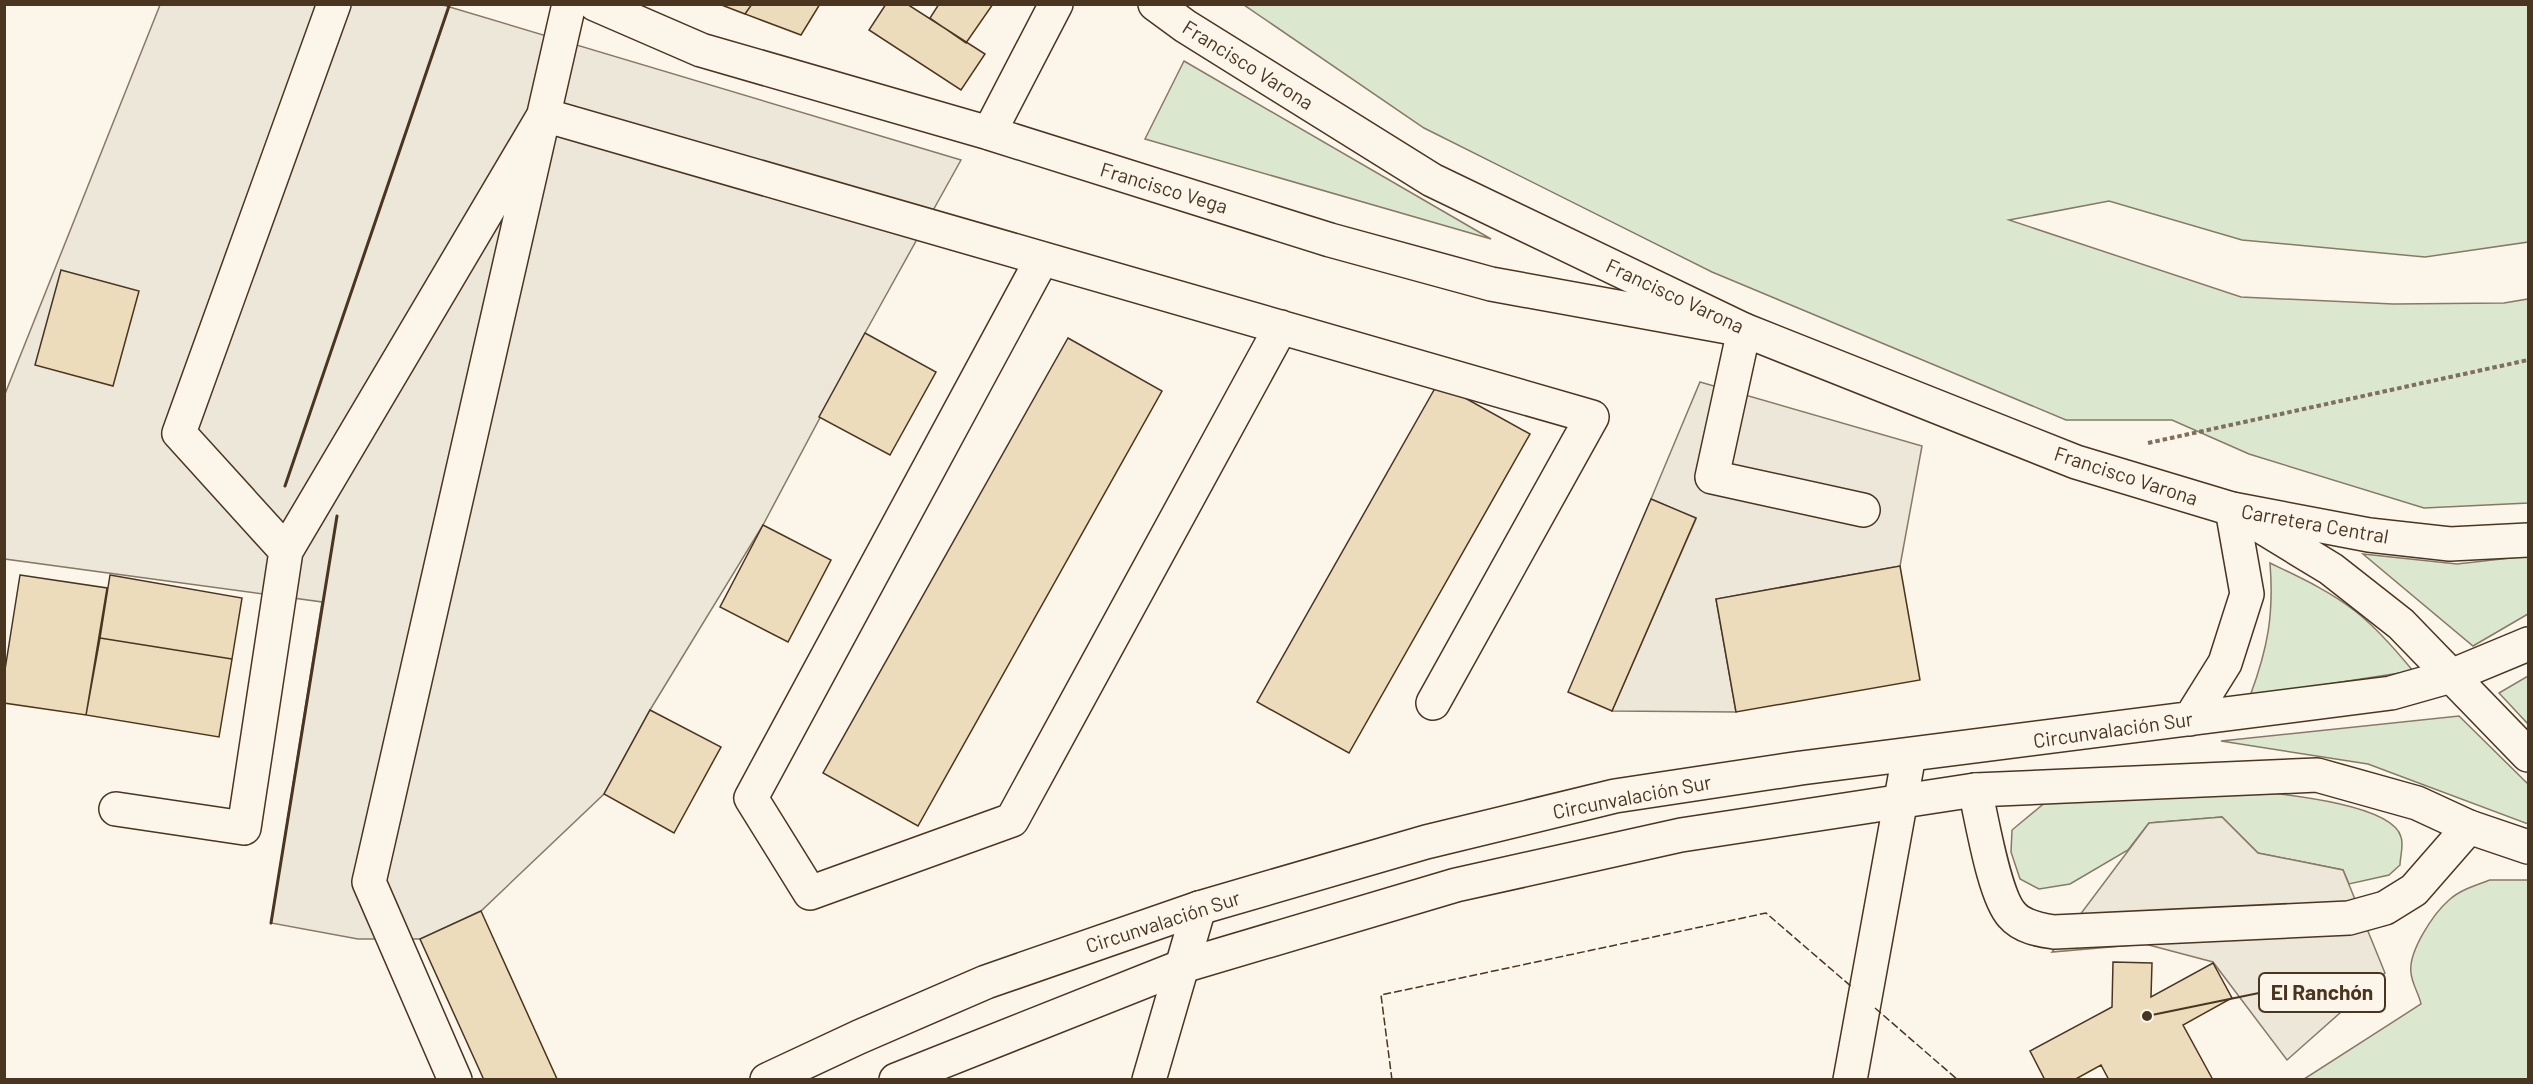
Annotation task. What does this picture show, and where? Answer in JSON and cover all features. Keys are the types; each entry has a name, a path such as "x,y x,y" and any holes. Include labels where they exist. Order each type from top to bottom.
{"main road":[{"path":"286,551 179,433 334,4"},
{"path":"455,1080 369,882 569,4"},
{"name":"Francisco Vega","path":"595,4 701,50 989,133 1330,240 1491,284 1744,330"},
{"path":"989,133 1056,4"},
{"name":"Francisco Varona","path":"1155,4 1195,32 1432,180 1744,330 2076,462 2232,509"},
{"path":"116,809 244,828 286,551 544,115"},
{"path":"544,115 1592,417 1433,703"},
{"path":"1042,259 751,798 810,893 1012,820 1281,327"},
{"path":"1744,330 1712,477 1863,510"},
{"path":"2190,719 2225,663 2247,594 2232,509"},
{"name":"Carretera Central","path":"2232,509 2369,535 2427,542 2450,544 2529,540"},
{"name":"Carretera Central","path":"2232,509 2331,569 2401,624 2529,755"},
{"name":"Circunvalación Sur","path":"767,1080 859,1036 986,982 1199,908 1426,842 1615,796 1801,768 2391,693 2451,676 2529,644"},
{"path":"1850,1080 1909,755"},
{"path":"896,1080 1184,966 1456,885 1681,835 1975,790 2317,776 2417,803 2469,827 2529,847"},
{"path":"1975,790 2001,898 2012,916 2032,928 2054,932 2349,918 2385,908 2414,890 2469,827"},
{"path":"1149,1080 1199,908"}],"path":[{"path":"2143,444 2254,418 2529,360"}],"green space":[{"path":"1244,5 2528,5 2528,242 2425,257 2242,240 2109,201 2009,220 2241,297 2393,304 2504,303 2528,299 2528,503 2424,508 2249,454 2172,420 2066,420 1712,272 1424,128"},
{"path":"1184,61 1491,239 1145,139"},
{"path":"2363,554 2457,564 2528,556 2528,614 2473,646"},
{"path":"2270,563 2325,591 2355,611 2386,639 2413,671 2250,696 2268,631 2271,599"},
{"path":"2528,676 2528,724 2499,693"},
{"path":"2459,716 2528,784 2528,824 2368,764 2221,741"},
{"path":"2236,789 2328,801 2376,815 2393,825 2401,837 2400,865 2389,875 2349,884 2343,870 2258,853 2222,817 2149,823 2128,850 2070,884 2039,889 2020,879 2011,852 2012,830 2047,801"},
{"path":"2490,880 2528,880 2528,1079 2304,1079 2421,1004 2411,973 2411,964 2417,944 2436,914 2453,896"}],"shaded area":[{"path":"160,5 443,5 961,160 865,333 763,525 650,710 604,794 481,911 420,939 358,939 271,923 322,602 5,559 5,394"},
{"path":"1700,382 1922,446 1900,566 1716,599 1736,712 1612,711 1696,519 1651,499"},
{"path":"2222,817 2258,853 2343,870 2385,973 2287,1060 2213,962 2145,944 2052,952 2149,823"}],"building":[{"path":"719,4 752,4 745,14"},
{"path":"752,4 820,4 801,35 745,14"},
{"path":"886,4 907,4 985,54 961,90 869,30"},
{"path":"939,4 993,4 966,43 930,18"},
{"path":"61,270 139,291 113,386 35,365"},
{"path":"865,333 936,372 890,455 819,417"},
{"path":"1068,338 1162,391 918,826 823,773"},
{"path":"1438,383 1530,434 1349,753 1257,702"},
{"path":"1651,499 1696,518 1612,711 1568,692"},
{"path":"763,525 831,560 788,642 720,607"},
{"path":"1900,566 1920,680 1736,712 1716,599"},
{"path":"20,575 107,588 86,715 4,703 4,676"},
{"path":"110,575 242,598 232,659 100,638"},
{"path":"100,638 232,659 219,737 86,715"},
{"path":"650,710 721,747 674,833 604,794"},
{"path":"481,911 557,1079 555,1080 484,1080 420,939"},
{"path":"2113,962 2152,963 2151,997 2213,963 2232,998 2183,1025 2213,1080 2109,1080 2101,1065 2074,1080 2045,1080 2030,1051 2112,1007"}],"fence":[{"path":"1392,1080 1381,995 1766,913 1853,988"},
{"path":"1875,1008 1958,1080"}],"wall":[{"path":"285,486 449,6"},
{"path":"271,923 337,516"}],"place":[{"name":"El Ranchón","path":"2147,1016"}]}
